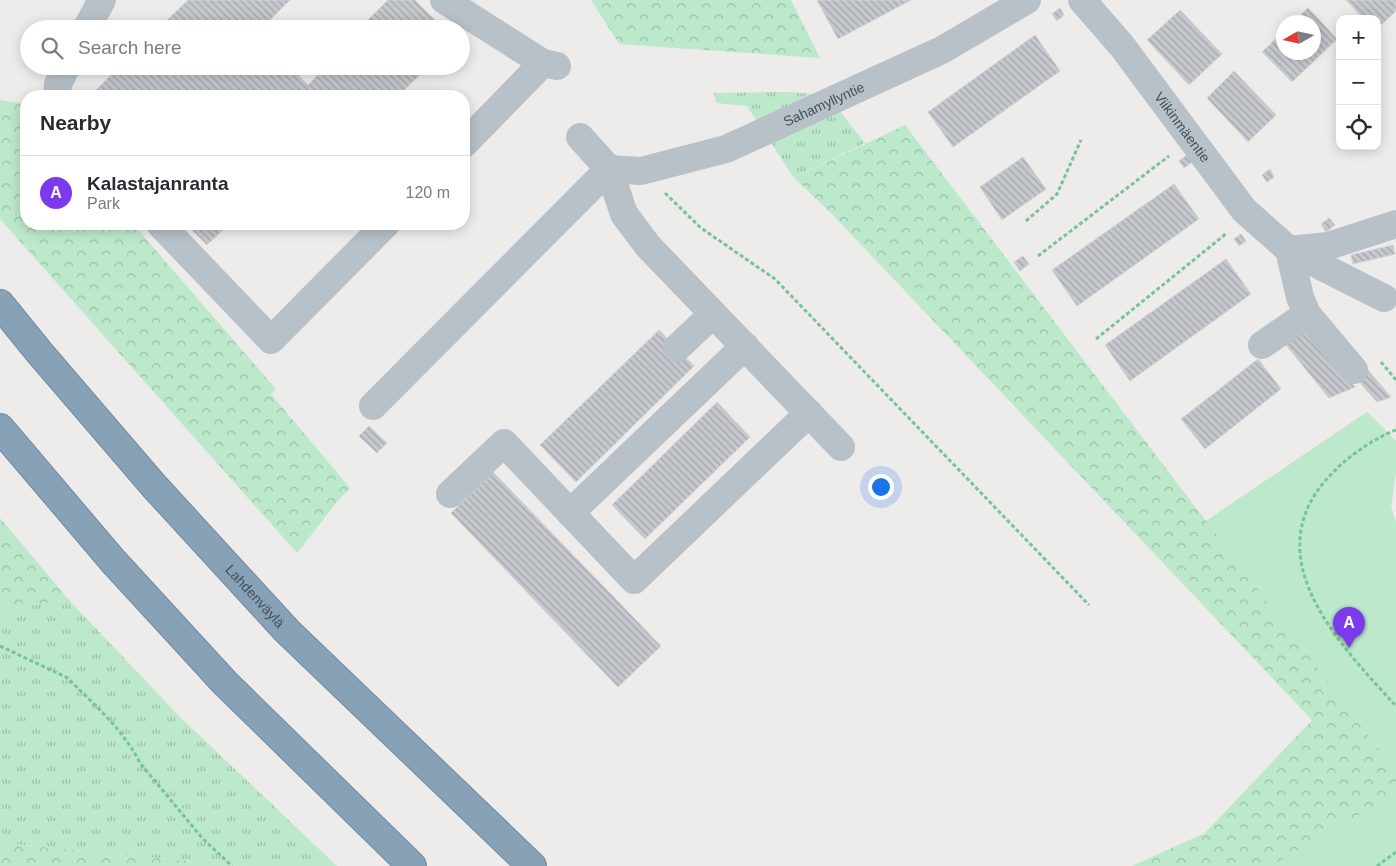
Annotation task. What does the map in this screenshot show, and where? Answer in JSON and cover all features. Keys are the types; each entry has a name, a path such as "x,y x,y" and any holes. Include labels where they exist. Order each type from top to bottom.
{"highway":[{"name":"Lahdenväylä","path":"0,304 154,486 287,631 532,866"},
{"path":"0,428 113,561 225,682 412,866"}],"street":[{"path":"91,20 102,0"},
{"path":"444,0 550,64 470,138"},
{"name":"Sahamyllyntie","path":"609,169 641,171 726,149 942,50 1028,0"},
{"name":"Viikinmäentie","path":"1082,0 1122,46 1251,217 1289,250 1384,298"},
{"path":"58,90 62,75"},
{"path":"580,137 609,169 624,214 648,246 841,447"},
{"path":"373,406 609,169"},
{"path":"1354,370 1307,314 1300,297 1289,250 1328,246 1396,224"},
{"path":"166,230 271,340 380,230"},
{"path":"677,348 713,314"},
{"path":"1262,345 1307,314"},
{"path":"570,513 745,346"},
{"path":"450,494 504,443 634,580 809,413"}],"path":[{"path":"1038,256 1191,139"},
{"path":"1026,221 1057,194 1081,140"},
{"path":"641,171 701,228 775,278 1089,605"},
{"path":"1096,339 1229,231 1251,217"},
{"path":"1396,430 1354,454 1335,469 1309,502 1299,547 1302,571 1308,590 1318,608 1351,656 1396,706"},
{"path":"0,646 74,683 111,720 133,749 140,762 203,839 232,866"},
{"path":"1377,866 1396,852"}],"green space":[{"path":"591,0 791,0 820,58 619,44"},
{"path":"789,92 827,95 865,143 794,178 747,106 716,103 714,93"},
{"path":"0,100 20,103 20,230 138,230 276,389 271,394 350,488 297,553 0,219"},
{"path":"905,125 1206,521 1367,412 1396,441 1396,470 1391,507 1396,523 1396,866 1132,866 1205,833 1312,720 831,213 794,178"},
{"path":"1367,412 1396,441 1396,470 1391,507 1396,523 1396,772 1206,521"},
{"path":"0,518 69,600 0,610"},
{"path":"69,600 179,716 337,866 241,866 0,843 0,610"},
{"path":"1396,794 1396,866 1270,866"},
{"path":"0,843 241,866 0,866"}],"building":[{"path":"188,0 290,0 270,20 167,20"},
{"path":"388,0 415,0 435,20 368,20"},
{"path":"817,0 911,0 838,39"},
{"path":"1346,0 1396,0 1396,11 1381,25 1381,15 1360,15"},
{"path":"1060,8 1064,15 1057,21 1052,14"},
{"path":"1308,8 1315,15 1300,15"},
{"path":"1180,10 1222,54 1189,85 1147,40"},
{"path":"1321,22 1336,38 1321,54"},
{"path":"1035,35 1060,71 953,147 928,112"},
{"path":"1276,39 1276,60 1315,60 1292,82 1262,52"},
{"path":"1234,71 1276,115 1248,142 1207,98"},
{"path":"111,75 299,75 308,85 318,75 420,75 404,90 96,90"},
{"path":"1187,155 1192,162 1184,168 1179,161"},
{"path":"1023,157 1046,189 1002,220 980,187"},
{"path":"1270,169 1274,177 1267,182 1262,175"},
{"path":"1174,184 1199,219 1077,306 1052,270"},
{"path":"1329,218 1335,225 1326,232 1321,224"},
{"path":"192,230 223,230 207,245"},
{"path":"1241,234 1246,241 1239,246 1234,239"},
{"path":"1393,245 1395,254 1353,264 1351,255"},
{"path":"1023,256 1029,264 1020,271 1014,262"},
{"path":"1226,259 1251,294 1130,381 1105,345"},
{"path":"1306,328 1355,387 1329,398 1286,345"},
{"path":"659,330 694,366 576,482 540,445"},
{"path":"1258,359 1281,389 1205,449 1181,419"},
{"path":"1367,369 1391,397 1377,402 1356,378"},
{"path":"717,402 750,437 645,539 612,505"},
{"path":"369,426 387,443 377,453 359,436"},
{"path":"493,472 661,646 618,687 451,513"}],"place":[{"name":"Kalastajanranta","path":"1349,648"}]}
